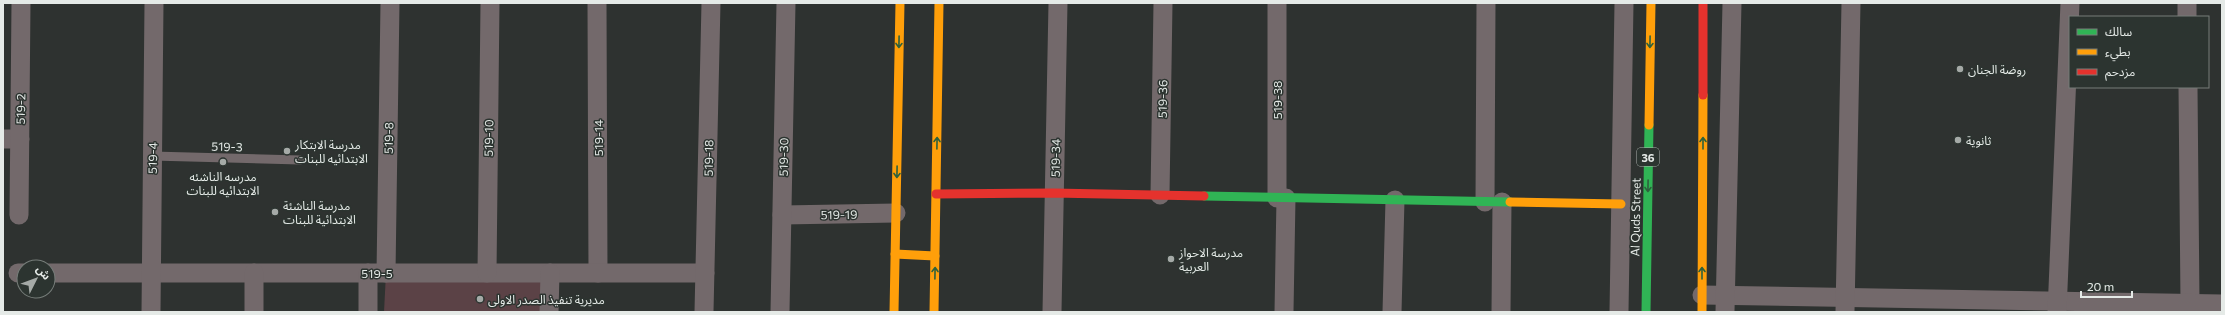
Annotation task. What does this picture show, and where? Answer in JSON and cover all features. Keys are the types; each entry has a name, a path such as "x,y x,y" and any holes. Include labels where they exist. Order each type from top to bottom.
{"street":[{"name":"519-2","path":"19,215 11,139 21,3"},
{"name":"519-4","path":"151,312 154,3"},
{"name":"519-8","path":"368,312 377,273 390,3"},
{"name":"519-10","path":"487,273 490,3"},
{"name":"519-14","path":"597,3 598,273"},
{"name":"519-18","path":"704,312 711,3"},
{"name":"519-30","path":"780,312 786,3"},
{"path":"894,312 900,3"},
{"path":"934,312 939,3"},
{"name":"519-34","path":"1052,312 1058,3"},
{"name":"519-36","path":"1160,195 1163,3"},
{"name":"519-38","path":"1277,3 1284,312"},
{"path":"1486,3 1494,202 1501,312"},
{"path":"1620,312 1620,204 1624,3"},
{"name":"Al Quds Street","path":"1646,312 1651,3"},
{"path":"1703,3 1702,304 2057,307 2190,303 2222,304"},
{"path":"1726,304 1732,3"},
{"path":"1845,305 1851,3"},
{"path":"2069,16 2070,3"},
{"path":"2187,3 2187,16"},
{"path":"2057,307 2069,26"},
{"path":"2188,88 2190,303"},
{"path":"936,194 1054,193 1620,204"},
{"path":"1392,312 1395,200"},
{"name":"519-19","path":"782,215 896,213"},
{"path":"895,254 935,256"},
{"name":"519-5","path":"56,273 705,273"},
{"path":"254,273 254,312"},
{"path":"549,312 550,273"}],"lane":[{"name":"519-3","path":"152,156 300,160"}],"shaded area":[{"path":"386,273 550,273 549,312 384,312"}],"traffic: fast":[{"path":"1646,312 1649,125"},
{"path":"1204,196 1510,202"}],"traffic: slow":[{"path":"894,312 900,3"},
{"path":"934,312 939,3"},
{"path":"1649,125 1651,3"},
{"path":"1702,312 1703,95"},
{"path":"1510,202 1621,204"},
{"path":"895,254 935,256"}],"traffic: jam":[{"path":"1703,3 1703,95"},
{"path":"936,194 1054,193 1204,196"}],"place":[{"name":"روضة الجنان","path":"1960,69"},
{"name":"ثانوية","path":"1958,140"},
{"name":"مدرسة الابتكار الابتدائيه للبنات","path":"287,151"},
{"name":"مدرسه الناشئه الابتدائيه للبنات","path":"223,162"},
{"name":"مدرسة الناشئة الابتدائية للبنات","path":"275,212"},
{"name":"مدرسة الاحواز العربية","path":"1171,259"},
{"name":"مديرية تنفيذ الصدر الاولى","path":"480,299"}]}
